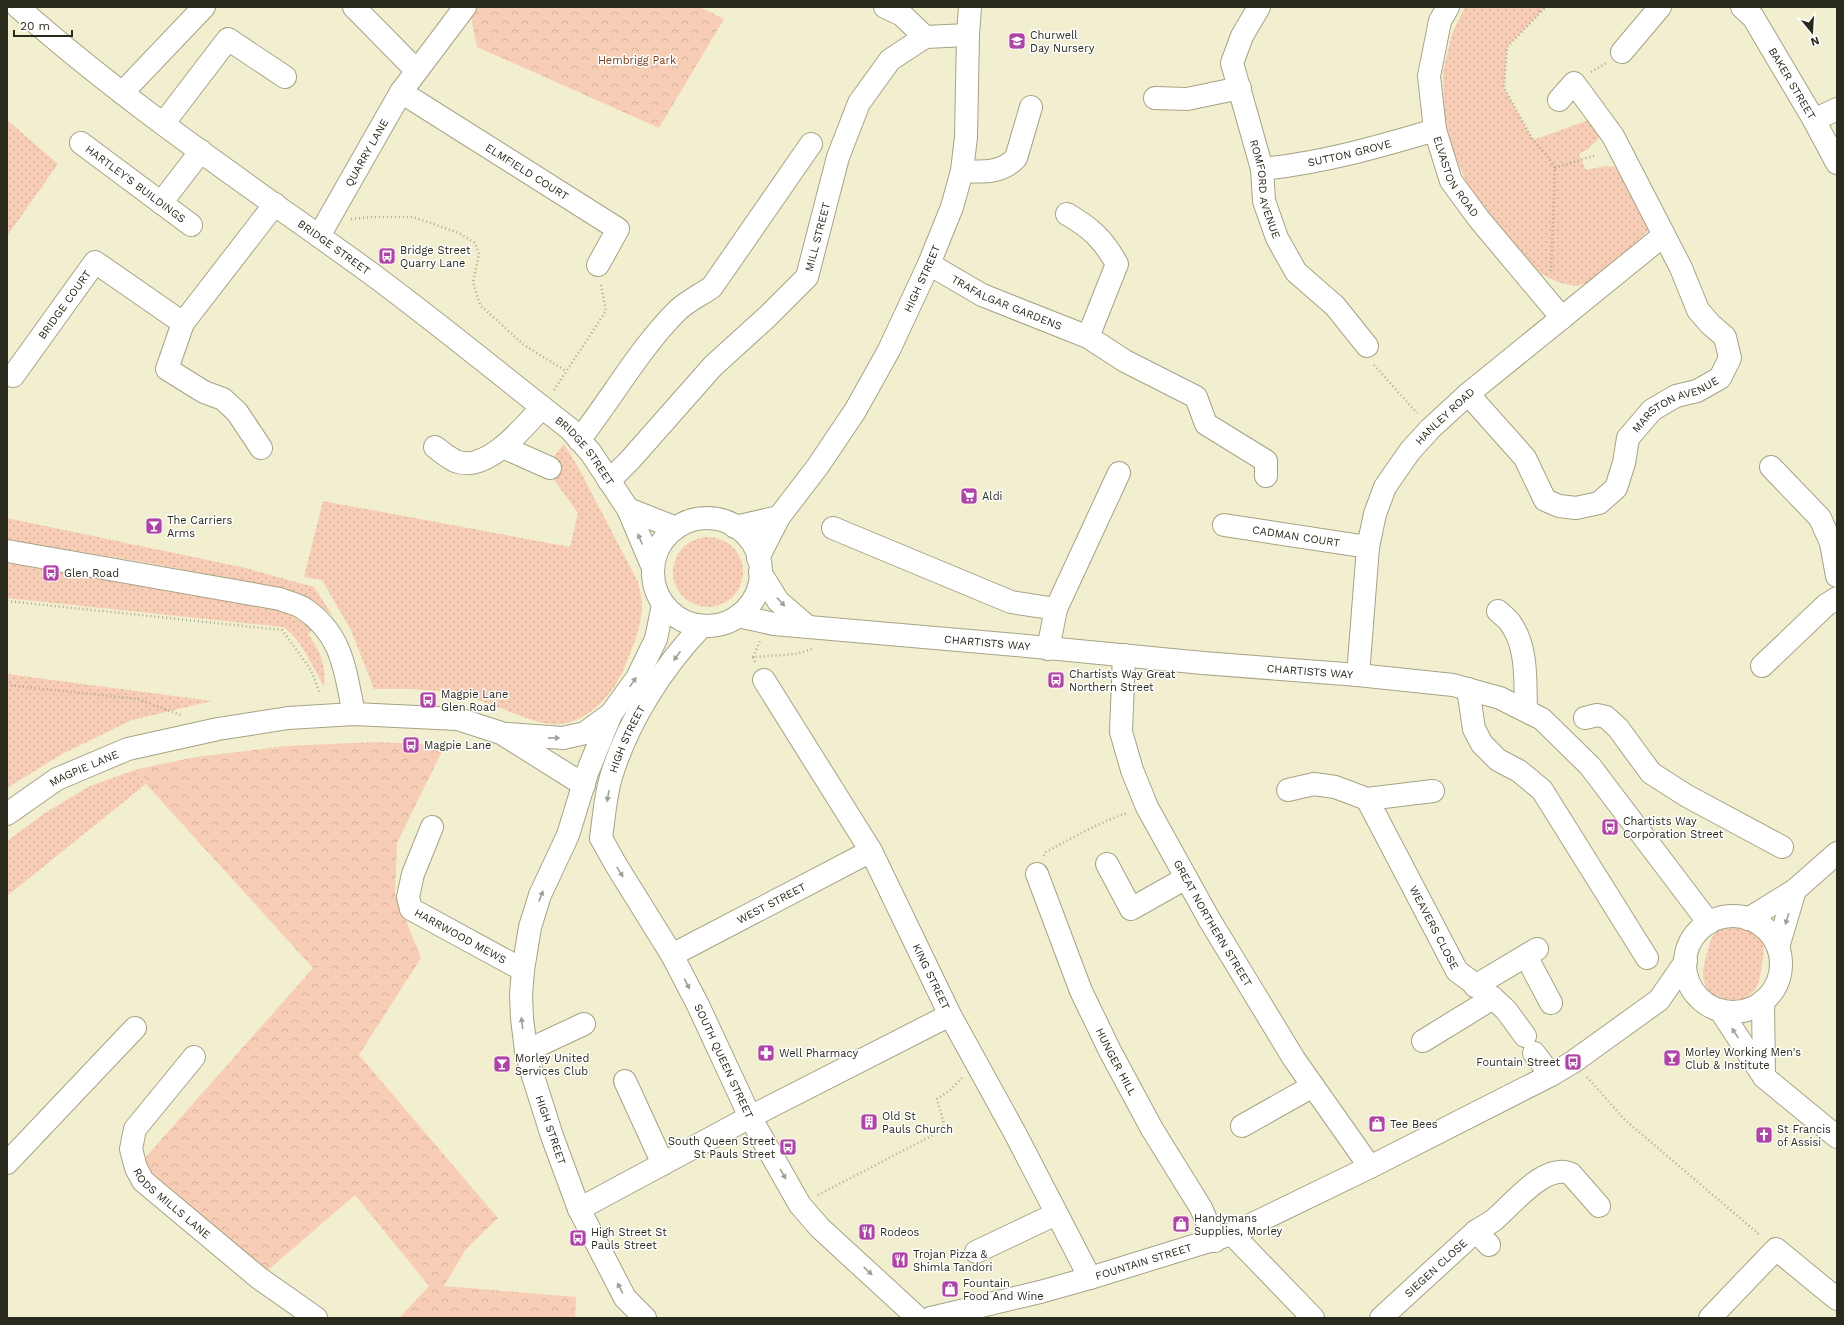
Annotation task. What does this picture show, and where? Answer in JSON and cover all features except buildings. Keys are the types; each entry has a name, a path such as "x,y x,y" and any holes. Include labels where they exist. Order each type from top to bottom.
{"street":[{"name":"BRIDGE STREET","path":"18,7 54,39 163,124 275,204 323,229 371,274 570,429 591,453 628,509 653,568"},
{"path":"122,92 204,7"},
{"path":"354,7 416,70"},
{"name":"QUARRY LANE","path":"323,229 401,92 416,70 465,7"},
{"path":"885,7 902,16 925,37 968,35"},
{"name":"HIGH STREET","path":"759,564 779,517 818,466 856,411 889,350 952,207 962,171 966,137 970,7"},
{"name":"ROMFORD AVENUE","path":"1259,7 1242,36 1232,63 1262,169 1264,201 1277,238 1296,272 1336,306 1367,346"},
{"name":"ELVASTON ROAD","path":"1448,7 1440,21 1429,76 1436,130 1450,181 1478,219 1562,318"},
{"path":"1622,52 1660,7"},
{"name":"BAKER STREET","path":"1742,7 1753,17 1814,120 1837,163"},
{"name":"MILL STREET","path":"609,481 630,460 713,366 767,317 807,277 838,157 859,103 890,60 925,37"},
{"path":"163,124 228,39 285,77"},
{"path":"1559,100 1574,83"},
{"name":"MARSTON AVENUE","path":"1468,394 1525,458 1545,500 1559,506 1576,508 1598,503 1616,488 1624,463 1628,438 1652,410 1676,396 1697,391 1720,378 1730,358 1725,338 1698,310 1681,268 1613,136 1574,83"},
{"path":"1155,98 1187,99 1240,88"},
{"name":"ELMFIELD COURT","path":"401,92 618,229 598,265"},
{"path":"962,171 989,172 1001,169 1010,164 1016,158 1031,107"},
{"path":"1814,120 1837,109"},
{"name":"SUTTON GROVE","path":"1262,169 1297,166 1360,152 1436,130"},
{"name":"HARTLEY'S BUILDINGS","path":"81,143 191,225"},
{"path":"579,440 652,341 678,310 712,287 811,144"},
{"path":"161,203 201,151"},
{"path":"261,448 237,412 223,399 204,392 167,370 183,322 275,204"},
{"path":"1066,214 1081,222 1099,236 1109,249 1117,264 1088,337"},
{"name":"HANLEY ROAD","path":"1358,675 1368,547 1385,486 1410,450 1430,429 1468,394 1664,235"},
{"name":"BRIDGE COURT","path":"13,376 95,262 183,322"},
{"name":"TRAFALGAR GARDENS","path":"928,264 982,295 1088,337 1125,361 1196,398 1206,424 1266,461 1266,476"},
{"path":"434,448 456,461 466,463 487,458 503,447 521,431 542,407"},
{"path":"503,447 550,468"},
{"path":"1771,467 1820,518 1831,543 1837,576"},
{"path":"1048,649 1056,609 1119,473"},
{"path":"628,509 676,528"},
{"path":"735,527 779,517"},
{"path":"759,564 758,590 750,605 738,616 726,623 712,626 702,626 685,622 673,614 664,605 656,590 653,568 658,549 676,528 688,522 701,519 725,522 746,535 754,546 759,564 778,601 808,627"},
{"name":"CADMAN COURT","path":"1224,525 1368,547"},
{"path":"833,528 1011,602 1056,609"},
{"path":"7,551 280,599 303,607 324,625 337,644 354,714"},
{"path":"1762,666 1826,605 1837,598"},
{"name":"HIGH STREET","path":"644,1318 625,1298 579,1209 552,1136 526,1051 522,1018 522,970 530,927 540,895 568,835 581,778 611,714 637,678 656,639 664,605"},
{"path":"1498,611 1512,625 1522,647 1525,674 1526,710"},
{"name":"CHARTISTS WAY","path":"738,616 774,624 1203,663 1358,675 1453,685 1500,698 1542,719 1590,766 1709,923"},
{"name":"HIGH STREET","path":"601,838 611,778 634,720 687,641 702,626"},
{"name":"GREAT NORTHERN STREET","path":"1124,655 1121,732 1132,770 1147,807 1209,919 1294,1059 1370,1167"},
{"name":"KING STREET","path":"764,680 871,851 950,1015 1090,1278"},
{"path":"1468,689 1474,729 1482,744 1498,760 1519,771 1542,790 1647,958"},
{"path":"1566,743 1599,700"},
{"name":"MAGPIE LANE","path":"7,814 57,779 128,749 218,729 288,718 354,714 458,719 501,733 581,778"},
{"name":"MAGPIE LANE","path":"501,733 563,738 585,733 611,714"},
{"path":"1585,718 1597,715 1606,717 1618,728 1651,773 1687,796 1782,847"},
{"path":"581,778 606,761 634,720"},
{"path":"1288,790 1314,784 1336,787 1367,799 1433,791"},
{"name":"WEAVERS CLOSE","path":"1367,799 1457,971 1475,986 1493,998 1513,1018 1551,1075"},
{"name":"HARRWOOD MEWS","path":"432,828 413,874 408,897 411,910 522,970"},
{"path":"568,835 601,838"},
{"name":"SOUTH QUEEN STREET","path":"601,838 672,955 698,1005 750,1117 800,1204 820,1228 918,1318"},
{"name":"WEST STREET","path":"672,955 871,851"},
{"path":"1748,918 1795,890 1833,862"},
{"path":"1107,864 1131,909 1186,878"},
{"name":"HUNGER HILL","path":"1037,874 1081,991 1110,1052 1152,1130 1201,1208 1223,1237"},
{"path":"1778,947 1795,890"},
{"path":"1720,918 1748,918 1763,927 1772,936 1778,947 1781,960 1780,977 1775,989 1764,1001 1753,1008 1741,1012 1720,1010 1708,1005 1689,986 1686,961 1691,942 1696,934 1709,923 1720,918"},
{"path":"1475,986 1531,953 1551,1003"},
{"name":"FOUNTAIN STREET","path":"931,1318 1040,1292 1223,1237 1370,1167 1551,1075 1573,1062 1659,1000 1686,961"},
{"name":"FOUNTAIN STREET","path":"1659,1000 1698,996"},
{"path":"1423,1041 1493,998"},
{"path":"1764,1001 1764,1077"},
{"path":"1720,1010 1764,1077 1837,1137"},
{"path":"579,1209 750,1117 950,1015"},
{"path":"526,1051 584,1024"},
{"path":"7,1163 135,1028"},
{"name":"RODS MILLS LANE","path":"194,1057 135,1129 131,1149 136,1168 143,1181 259,1278 316,1318"},
{"path":"625,1081 663,1164"},
{"path":"1242,1126 1313,1086"},
{"name":"SIEGEN CLOSE","path":"1381,1318 1482,1238 1494,1220 1533,1184 1546,1177 1566,1171 1571,1174 1599,1206"},
{"path":"976,1252 1056,1214"},
{"path":"1223,1237 1312,1318"},
{"path":"1710,1318 1776,1249 1837,1299"}],"path":[{"path":"1540,7 1540,13"},
{"path":"1546,7 1507,47 1504,88 1533,140 1548,157 1555,168 1551,279"},
{"path":"1574,83 1622,52"},
{"path":"1555,168 1596,155"},
{"path":"323,229 373,217 413,217 459,233 475,243 479,254 473,282 480,305 524,345 566,371"},
{"path":"542,407 606,311 598,265"},
{"path":"1367,346 1372,363 1398,390 1430,429"},
{"path":"7,601 282,630 311,670 320,694"},
{"path":"764,680 753,657 796,654 819,647"},
{"path":"7,685 138,699 186,717"},
{"path":"1037,874 1046,852 1113,818 1147,807"},
{"path":"800,1204 941,1131 944,1124 937,1099 949,1091 965,1074 974,1059"},
{"path":"1573,1062 1625,1120 1776,1249"}],"green space":[{"name":"Hembrigg Park","path":"469,7 700,7 724,19 659,128 477,47"},
{"path":"1465,7 1546,7 1507,47 1504,88 1533,140 1592,119 1599,131 1599,138 1588,149 1579,154 1586,170 1605,166 1615,167 1624,176 1648,220 1648,231 1613,265 1588,283 1576,286 1560,283 1541,274 1470,191 1452,148 1444,114 1443,71 1452,34"},
{"path":"7,120 58,164 7,236"},
{"path":"564,444 578,467 638,582 642,598 641,618 626,664 621,675 606,697 587,714 575,720 563,724 550,724 525,718 471,698 440,691 374,689 351,630 322,580 304,577 323,501 570,547 578,513 545,467"},
{"path":"7,518 241,567 314,587 333,616 312,600 279,589 144,562 7,540"},
{"path":"708,537 721,540 733,547 740,559 743,572 740,585 733,597 721,604 708,607 695,604 683,597 676,585 673,572 676,559 683,547 695,540"},
{"path":"7,563 284,611 313,629 308,634 322,659 325,679 324,686 301,646 283,627 7,598"},
{"path":"7,674 212,701 132,720 62,754 7,788"},
{"path":"376,742 445,745 397,843 395,893 421,958 359,1055 498,1218 466,1249 444,1286 576,1297 575,1318 399,1318 429,1286 355,1195 259,1278 136,1168 313,968 146,784 138,769 196,757 286,746"},
{"path":"138,769 146,784 7,896 7,841 45,813 90,786"},
{"path":"1735,923 1750,927 1756,931 1762,941 1763,955 1760,977 1755,990 1745,998 1727,1001 1710,992 1704,981 1703,971 1708,948 1714,934 1721,928"}],"place":[{"name":"Churwell Day Nursery","path":"1017,41"},
{"name":"Bridge Street Quarry Lane","path":"387,256"},
{"name":"Aldi","path":"969,496"},
{"name":"The Carriers Arms","path":"154,526"},
{"name":"Glen Road","path":"51,573"},
{"name":"Chartists Way Great Northern Street","path":"1056,680"},
{"name":"Magpie Lane Glen Road","path":"428,700"},
{"name":"Magpie Lane","path":"411,745"},
{"name":"Chartists Way Corporation Street","path":"1610,827"},
{"name":"Well Pharmacy","path":"766,1053"},
{"name":"Morley Working Men's Club & Institute","path":"1672,1058"},
{"name":"Fountain Street","path":"1573,1062"},
{"name":"Morley United Services Club","path":"502,1064"},
{"name":"Old St Pauls Church","path":"869,1122"},
{"name":"Tee Bees","path":"1377,1124"},
{"name":"St Francis of Assisi","path":"1764,1135"},
{"name":"South Queen Street St Pauls Street","path":"788,1147"},
{"name":"Handymans Supplies, Morley","path":"1181,1224"},
{"name":"Rodeos","path":"867,1232"},
{"name":"High Street St Pauls Street","path":"578,1238"},
{"name":"Trojan Pizza & Shimla Tandori","path":"900,1260"},
{"name":"Fountain Food And Wine","path":"950,1289"}]}
